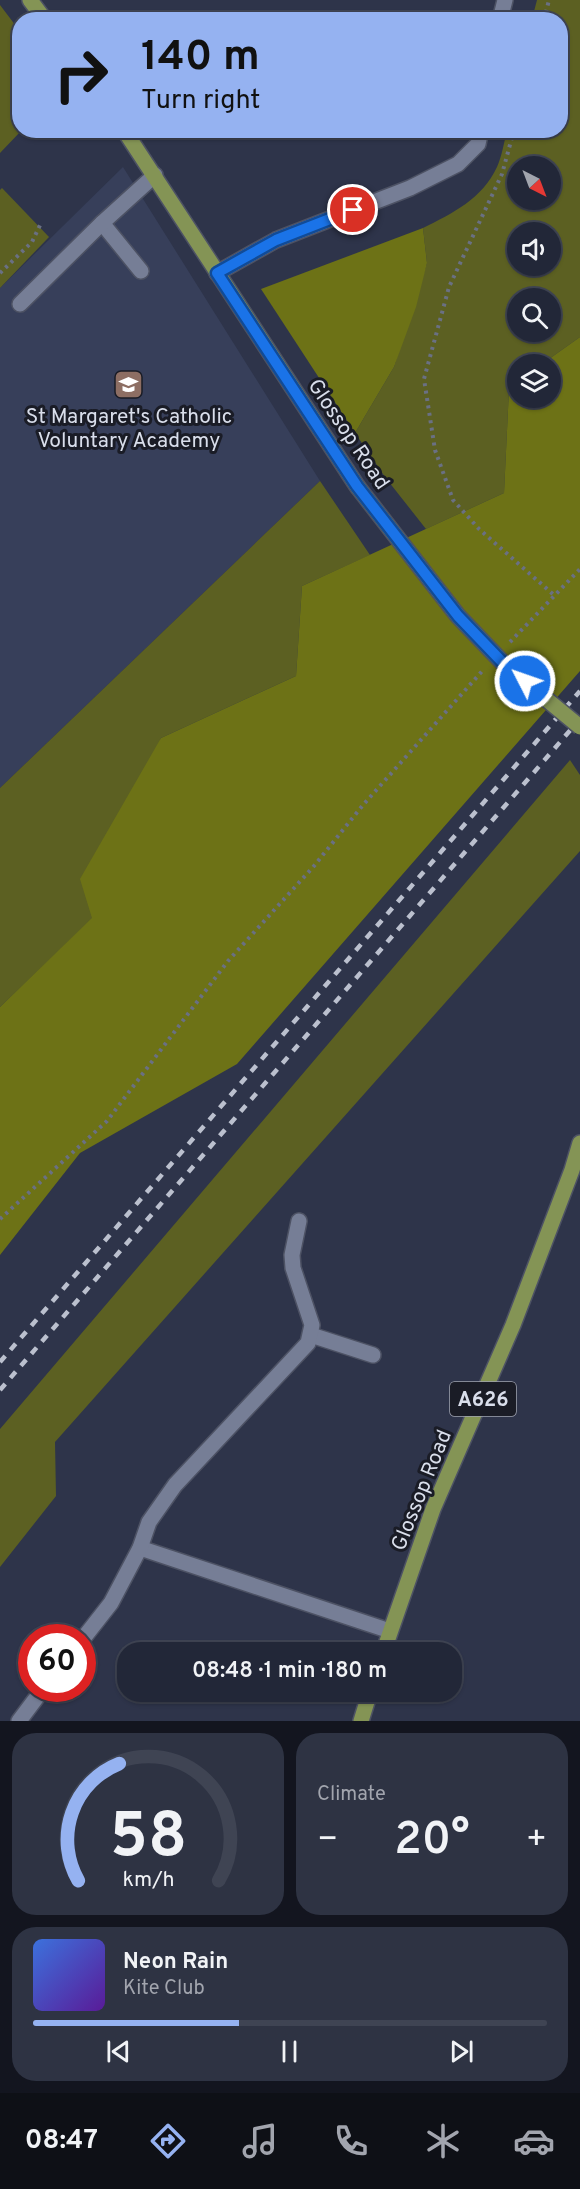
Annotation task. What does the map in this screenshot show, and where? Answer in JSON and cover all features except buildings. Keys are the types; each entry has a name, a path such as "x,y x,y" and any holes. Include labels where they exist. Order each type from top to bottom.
{"main road":[{"name":"Glossop Road","path":"130,138 357,486 458,616 506,666 580,727"},
{"name":"Glossop Road","path":"386,1642 433,1509 483,1398 522,1303 580,1143"},
{"path":"361,1721 367,1702"}],"street":[{"path":"217,273 276,240 410,188 458,164 478,144 479,138"},
{"path":"20,304 102,222 155,175"},
{"path":"102,222 141,271"},
{"path":"95,1624 111,1604 140,1548 149,1522 175,1485 302,1352 311,1335 312,1325 293,1268 292,1255 299,1221"},
{"path":"311,1335 373,1355"},
{"path":"140,1548 390,1631"},
{"path":"19,1721 33,1702"}],"path":[{"path":"512,138 502,174 449,287 424,379 435,450 453,500 479,529 555,596"},
{"path":"0,273 32,242 41,223"},
{"path":"508,644 580,569"},
{"path":"0,1219 107,1121 228,961 314,866 363,805 484,668"}],"shaded area":[{"name":"St Margaret's Catholic Voluntary Academy","path":"123,167 320,481 0,788 0,288"},
{"path":"423,228 427,263 416,307 394,367 355,433 261,289"},
{"path":"580,337 580,671 237,1064 80,1153 0,1255 0,1007 92,918 80,879 161,738 296,676 302,586 504,493 508,408 561,408 561,354 556,354"}],"green space":[{"path":"537,0 580,0 580,337 556,354 507,354 508,408 504,493 426,529 385,477 355,433 394,367 427,263 423,228 466,204 483,188 497,167 505,138 568,138 568,12 534,12"},
{"path":"0,5 12,21 12,138 14,138 0,153"},
{"path":"2,188 49,237 0,288 0,190"},
{"path":"320,481 370,555 302,586 296,676 161,738 93,918 0,1007 0,788"},
{"path":"570,760 580,775 580,851 55,1442 56,1496 0,1567 0,1429"}],"railway":[{"path":"0,1362 580,691"},
{"path":"0,1390 580,719"}],"place":[{"name":"St Margaret's Catholic Voluntary Academy","path":"129,385"}],"route":[{"path":"353,210 276,240 217,273 357,486 458,616 506,666 525,681"}]}
